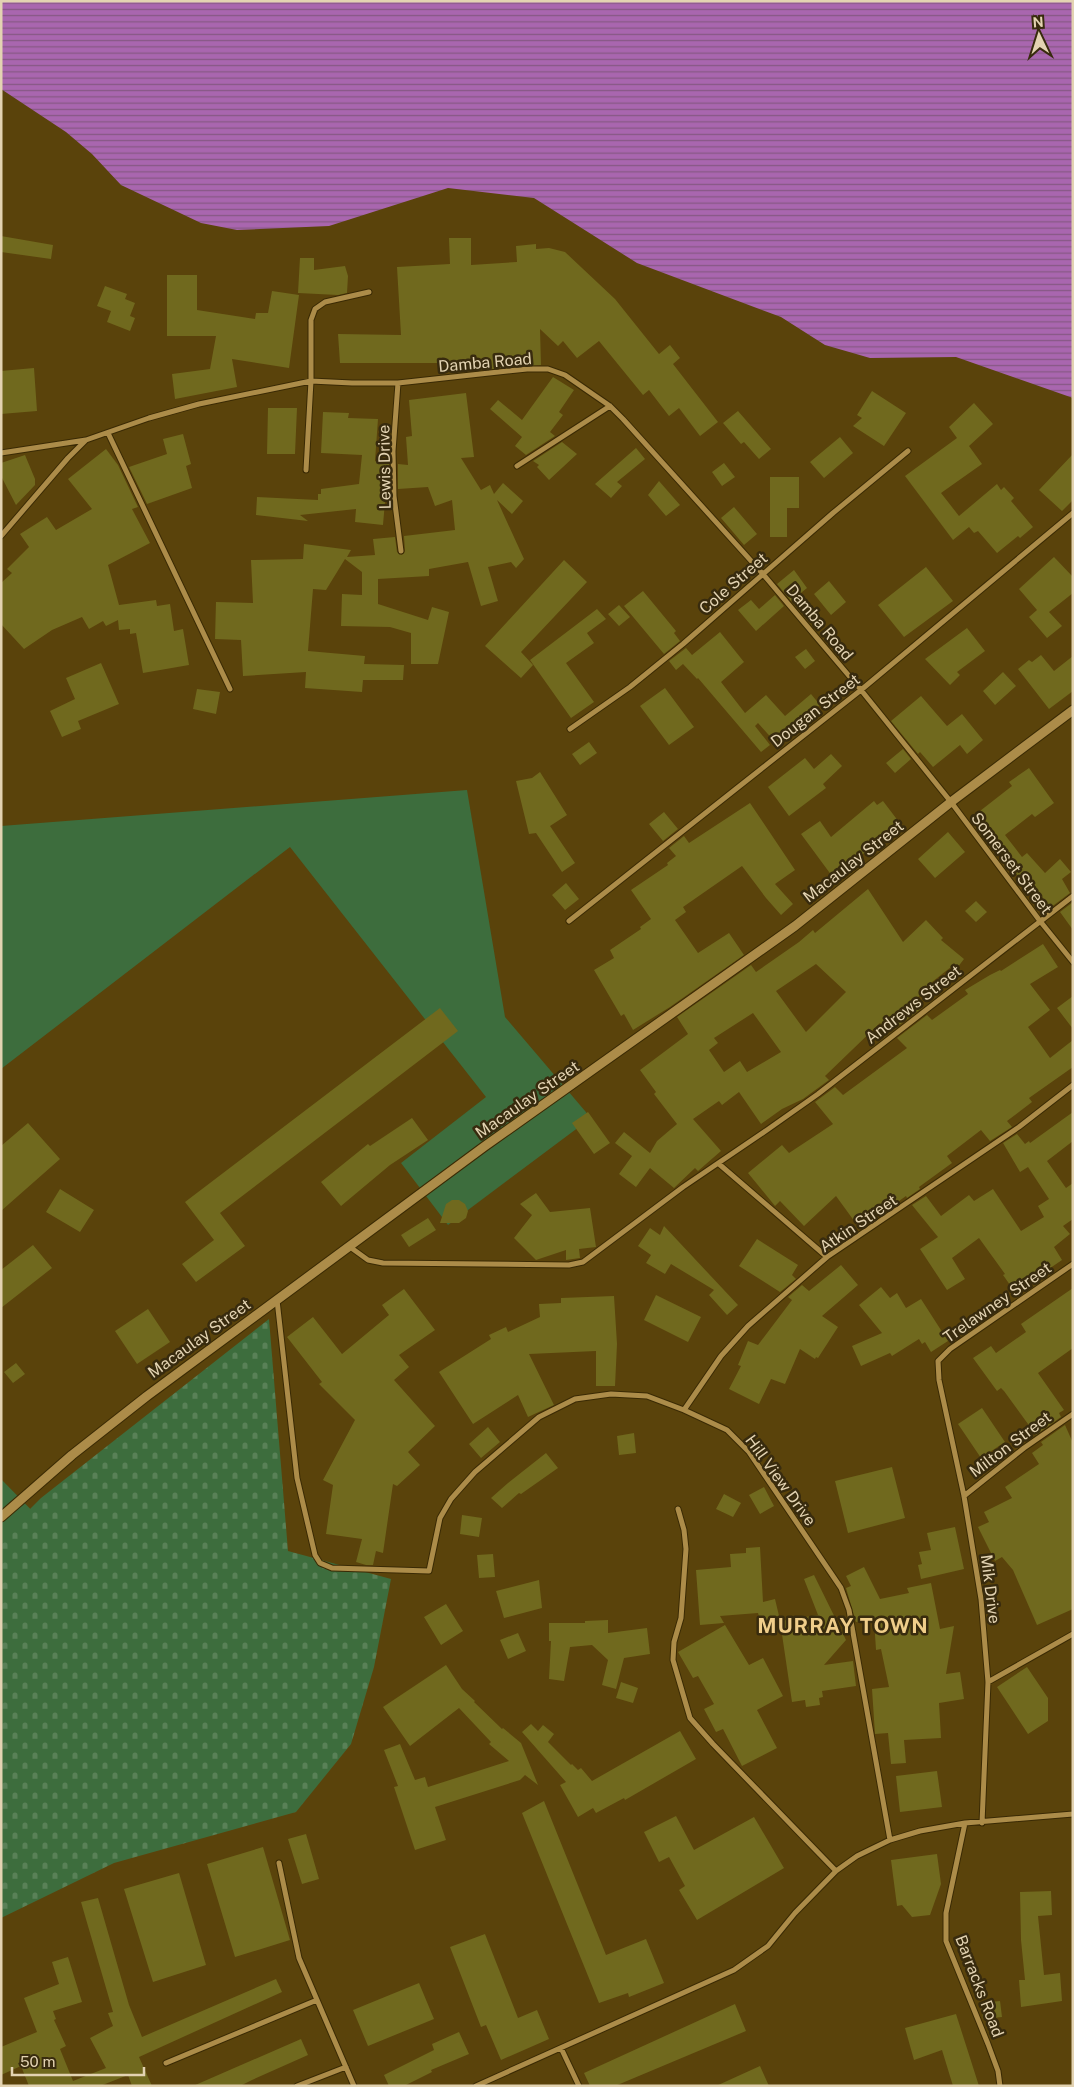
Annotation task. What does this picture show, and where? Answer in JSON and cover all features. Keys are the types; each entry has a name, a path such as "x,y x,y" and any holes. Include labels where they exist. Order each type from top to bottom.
{"street":[{"path":"306,470 311,380 311,320 315,309 326,302 369,292"},
{"name":"Damba Road","path":"1,536 68,458 86,440 149,418 199,404 311,380 352,383 398,383 527,369 548,369 566,375 610,406 763,574 861,690 951,802"},
{"name":"Lewis Drive","path":"398,383 393,451 394,496 400,551"},
{"path":"517,466 610,406"},
{"path":"108,433 230,689"},
{"path":"1,453 86,440"},
{"name":"Cole Street","path":"570,729 638,681 908,451"},
{"name":"Dougan Street","path":"568,921 861,690 1073,512"},
{"name":"Macaulay Street","path":"1,1517 72,1455 132,1407 485,1146 795,926 951,802 1073,710"},
{"name":"Somerset Street","path":"951,802 1073,962"},
{"name":"Andrews Street","path":"350,1247 368,1260 383,1263 569,1265 583,1262 682,1187 719,1164 818,1094 1073,896"},
{"name":"Atkin Street","path":"684,1410 721,1356 748,1326 827,1257 1012,1133 1073,1085"},
{"path":"719,1164 827,1257"},
{"name":"Trelawney Street","path":"938,1361 950,1349 1073,1264"},
{"name":"Hill View Drive","path":"276,1300 297,1478 315,1554 320,1563 332,1568 429,1571 440,1518 451,1499 475,1472 539,1417 574,1399 611,1394 647,1396 684,1410 727,1430 749,1452 841,1588 849,1610 890,1840"},
{"name":"Mik Drive","path":"938,1361 938,1380 964,1496 976,1562 988,1682 982,1823"},
{"name":"Milton Street","path":"964,1496 1024,1448 1073,1414"},
{"path":"678,1509 684,1530 686,1549 681,1618 674,1642 673,1660 690,1718 836,1871"},
{"path":"988,1682 1073,1634"},
{"path":"476,2086 734,1970 768,1946 795,1913 836,1871 857,1856 890,1840 920,1831 966,1823 1073,1814"},
{"name":"Barracks Road","path":"966,1823 946,1913 946,1941 988,2044 998,2071 1000,2086"},
{"path":"279,1863 299,1958 354,2086"},
{"path":"166,2063 317,2000"},
{"path":"561,2048 579,2086"},
{"path":"297,2086 346,2067"}],"green space":[{"path":"467,790 505,1017 591,1118 448,1225 401,1163 486,1097 290,847 1,1069 1,826"},
{"path":"269,1319 288,1551 391,1579 374,1667 351,1744 296,1812 114,1863 1,1918 1,1538 41,1498"},
{"path":"1,1479 47,1526 1,1564"}],"shaded area":[{"path":"1,1 1073,1 1073,398 956,357 870,358 825,345 781,317 637,263 534,198 448,188 329,226 237,230 201,223 121,185 92,154 66,132 1,89"}],"building":[{"path":"1,236 53,245 51,259 1,252"},
{"path":"449,238 471,238 471,265 517,262 516,246 536,244 536,249 549,248 565,252 615,299 659,354 670,345 680,358 673,364 718,422 700,436 679,408 669,416 649,390 643,395 599,341 577,358 563,341 558,346 540,329 541,365 453,372 452,363 340,363 338,334 401,335 397,267 450,264"},
{"path":"300,258 314,258 314,270 345,266 348,276 347,293 338,295 298,293"},
{"path":"167,275 197,275 197,310 255,319 256,313 268,313 272,291 299,295 289,368 232,359 237,387 175,399 172,374 210,369 216,336 167,336"},
{"path":"105,286 127,294 125,299 135,303 130,316 135,318 130,331 107,322 111,311 97,306"},
{"path":"34,368 37,411 1,414 1,371"},
{"path":"553,377 574,390 559,412 563,415 550,432 555,436 526,455 515,446 522,437 490,409 498,400 522,420"},
{"path":"872,391 906,413 884,446 853,426 862,418 857,415"},
{"path":"466,393 474,457 461,458 481,490 490,485 494,494 503,483 523,501 512,514 497,500 524,559 516,568 511,562 488,567 498,601 481,606 468,562 429,569 429,576 378,579 378,604 428,620 432,607 449,612 438,664 411,664 411,633 390,627 341,626 342,594 362,595 362,572 345,559 326,590 313,589 308,651 365,656 364,664 404,665 403,680 363,680 362,692 305,688 306,672 243,676 241,640 215,639 216,602 253,603 251,560 303,559 304,544 351,550 347,557 375,555 373,539 395,537 397,552 402,555 405,551 404,536 455,530 452,500 435,506 428,487 398,489 398,464 408,465 406,437 412,436 409,400"},
{"path":"974,403 993,424 969,446 982,464 941,493 959,516 997,484 1001,490 1004,487 1014,498 1011,501 1033,527 997,553 978,531 974,533 969,527 953,540 905,476 957,438 949,427"},
{"path":"268,408 297,408 295,454 267,454"},
{"path":"738,411 771,449 759,459 744,442 741,444 723,423"},
{"path":"323,412 349,413 348,418 378,419 375,461 389,463 389,490 386,490 383,525 355,522 356,509 300,515 308,521 256,515 257,497 318,500 318,494 321,494 321,489 359,484 362,455 321,453"},
{"path":"183,434 191,464 186,466 192,488 147,504 129,467 167,454 163,439"},
{"path":"840,437 853,453 824,478 810,462"},
{"path":"562,442 577,454 549,480 537,467 539,465 533,461"},
{"path":"636,448 645,459 617,482 622,486 611,498 595,484"},
{"path":"106,449 118,465 138,507 132,509 150,543 108,565 119,605 156,600 157,606 170,604 174,631 183,629 189,665 143,673 136,633 130,634 130,629 119,630 118,620 106,626 103,621 89,629 82,617 52,630 24,649 1,624 1,583 12,573 7,569 29,547 20,534 47,517 56,530 92,509 68,479"},
{"path":"1073,454 1073,500 1062,511 1039,490"},
{"path":"25,455 35,479 35,485 16,505 1,476 1,463"},
{"path":"724,463 735,477 722,486 712,472"},
{"path":"770,477 799,477 799,508 787,508 787,537 770,537"},
{"path":"659,481 680,505 666,516 648,495"},
{"path":"734,507 757,534 744,545 721,518"},
{"path":"1054,557 1073,577 1073,593 1049,612 1062,626 1047,638 1029,617 1037,610 1019,589"},
{"path":"564,560 587,582 521,652 533,665 521,678 485,646"},
{"path":"926,567 953,601 904,637 878,605"},
{"path":"794,570 807,588 791,601 777,584"},
{"path":"829,581 846,602 831,615 814,594"},
{"path":"643,591 676,631 674,633 680,641 664,654 624,606"},
{"path":"775,595 784,606 756,631 738,610 751,600 759,609"},
{"path":"619,605 630,617 619,626 608,614"},
{"path":"597,609 606,619 587,633 594,643 566,663 594,702 571,718 530,660"},
{"path":"967,628 985,651 957,672 960,675 950,685 925,659"},
{"path":"720,632 744,662 721,682 745,713 766,695 785,716 811,694 820,705 776,743 758,723 755,726 770,745 761,752 698,678 683,664 676,670 669,661 686,648 692,655"},
{"path":"806,649 815,661 805,669 795,657"},
{"path":"1041,655 1054,671 1073,656 1073,691 1049,709 1018,669 1029,660 1032,662"},
{"path":"101,663 119,704 78,721 81,729 62,737 50,711 75,699 66,678"},
{"path":"1003,672 1016,686 995,705 983,691"},
{"path":"665,688 694,727 669,745 640,706"},
{"path":"197,689 220,692 216,714 193,709"},
{"path":"921,696 947,726 962,714 983,740 967,754 960,745 933,767 920,752 918,754 891,721"},
{"path":"589,742 597,753 580,765 572,754"},
{"path":"903,749 911,759 895,773 886,763"},
{"path":"831,754 842,766 823,784 826,788 789,816 768,787 805,758 814,769"},
{"path":"1029,768 1054,803 1035,817 1032,814 1005,835 1022,857 1027,853 1045,873 1060,859 1071,872 1062,879 1070,893 1046,909 1025,877 1021,880 971,818 1012,786 1009,782"},
{"path":"540,772 567,815 550,826 575,863 562,872 536,833 529,834 516,781 532,778"},
{"path":"874,801 877,805 883,801 902,826 832,876 801,834 820,821 831,837"},
{"path":"750,803 795,870 775,884 793,904 781,915 742,866 683,907 686,912 675,920 698,953 729,933 744,955 670,1007 633,1030 624,1014 621,1016 594,970 614,958 610,950 641,929 640,927 651,919 631,890 668,865 667,863 676,856 669,848 684,836 689,843"},
{"path":"664,812 678,829 663,841 649,824"},
{"path":"948,832 965,852 935,878 918,859"},
{"path":"566,883 579,899 565,910 552,895"},
{"path":"868,889 903,942 926,920 943,938 941,940 964,959 954,972 951,967 927,986 928,988 915,1000 922,1008 890,1032 880,1023 825,1076 829,1080 803,1099 782,1109 761,1124 739,1092 722,1105 719,1101 693,1119 721,1151 698,1171 695,1168 674,1188 650,1168 636,1187 619,1174 632,1156 615,1143 624,1132 650,1153 657,1141 677,1124 654,1094 656,1092 640,1070 688,1034 677,1017 751,965 756,972 813,930 815,933","holes":["816,964 846,992 806,1032 776,991","753,1013 781,1052 747,1072 740,1061 724,1072 709,1050 718,1043 714,1038"]},
{"path":"976,901 987,912 976,922 965,911"},
{"path":"1073,902 1073,930 1060,912"},
{"path":"1043,944 1058,967 1030,984 1050,1010 1028,1027 1050,1058 1073,1040 1073,1067 1029,1098 1032,1102 1007,1121 1012,1127 990,1141 981,1130 947,1156 952,1163 919,1187 920,1189 907,1198 906,1196 860,1229 836,1196 804,1226 780,1201 775,1206 748,1173 782,1145 789,1153 833,1124 815,1102 835,1087 843,1095 907,1048 897,1038 927,1015 932,1020 968,994 965,990 990,975 1001,971"},
{"path":"1073,996 1073,1029 1057,1008"},
{"path":"440,1008 458,1031 220,1213 245,1246 196,1282 182,1264 214,1240 185,1202"},
{"path":"588,1112 610,1143 594,1154 572,1123"},
{"path":"1073,1112 1073,1141 1047,1161 1066,1188 1073,1183 1073,1219 1063,1226 1070,1234 1054,1247 1062,1260 1015,1292 1003,1275 1005,1274 979,1238 952,1258 965,1279 947,1290 920,1249 938,1237 912,1205 926,1196 941,1216 969,1195 974,1201 993,1189 1021,1231 1044,1217 1038,1206 1049,1199 1028,1167 1020,1172 1003,1143 1017,1134 1025,1144 1029,1141 1030,1143"},
{"path":"412,1118 428,1140 390,1165 341,1206 321,1182 368,1144 370,1146"},
{"path":"28,1123 60,1159 1,1211 1,1146"},
{"path":"60,1189 94,1210 80,1232 46,1212"},
{"path":"536,1193 550,1212 590,1208 596,1247 579,1249 580,1258 566,1260 566,1250 536,1260 514,1238 532,1215 520,1204"},
{"path":"452,1200 459,1200 465,1204 468,1211 466,1218 459,1223 440,1223 446,1204"},
{"path":"428,1218 436,1230 409,1247 401,1235"},
{"path":"664,1226 738,1305 727,1315 709,1295 714,1290 671,1264 665,1274 646,1263 651,1255 638,1246 650,1228 660,1235"},
{"path":"757,1239 798,1265 792,1275 796,1279 780,1292 739,1266"},
{"path":"33,1245 52,1268 1,1308 1,1270"},
{"path":"841,1265 858,1285 822,1316 838,1327 818,1358 816,1357 815,1359 800,1349 785,1384 771,1379 759,1404 729,1389 741,1366 738,1365 748,1341 758,1345 792,1300 788,1297 802,1285 809,1291"},
{"path":"881,1287 890,1298 897,1293 906,1308 921,1299 948,1341 931,1352 925,1342 922,1344 919,1339 892,1356 890,1353 861,1366 852,1346 882,1333 859,1305"},
{"path":"1073,1288 1073,1348 1038,1373 1064,1410 1059,1413 1061,1417 1036,1435 1004,1391 1001,1388 997,1391 973,1358 991,1346 996,1353 1026,1332 1021,1324"},
{"path":"404,1289 435,1330 399,1355 409,1367 394,1380 435,1426 408,1452 420,1465 397,1486 393,1484 383,1553 376,1551 373,1565 366,1565 356,1562 362,1539 326,1534 333,1485 323,1480 355,1420 319,1384 322,1382 287,1337 313,1317 342,1354 389,1315 382,1305"},
{"path":"656,1295 701,1317 688,1342 644,1320"},
{"path":"614,1296 617,1344 615,1386 596,1386 596,1351 529,1354 554,1405 528,1417 518,1395 473,1424 439,1372 491,1339 489,1335 506,1327 508,1332 540,1317 539,1304 561,1303 561,1298"},
{"path":"148,1309 170,1342 137,1364 115,1331"},
{"path":"16,1363 25,1374 13,1383 4,1372"},
{"path":"982,1408 1005,1442 981,1458 958,1424"},
{"path":"1065,1425 1073,1443 1073,1609 1037,1625 1013,1570 1002,1557 995,1561 978,1527 989,1522 984,1512 1012,1498 1005,1487 1039,1464 1032,1453 1043,1445 1041,1442"},
{"path":"488,1427 500,1442 481,1458 469,1444"},
{"path":"634,1433 636,1453 619,1455 617,1436"},
{"path":"546,1453 558,1468 521,1494 519,1493 502,1508 491,1498 508,1483"},
{"path":"892,1467 905,1518 848,1533 835,1481"},
{"path":"764,1487 774,1506 760,1514 749,1495"},
{"path":"724,1494 741,1503 733,1517 716,1509"},
{"path":"462,1515 482,1518 479,1537 460,1534"},
{"path":"955,1527 964,1569 921,1579 918,1565 922,1564 919,1552 931,1550 927,1533"},
{"path":"760,1547 763,1602 775,1599 780,1620 761,1624 758,1613 720,1616 724,1623 700,1625 696,1570 731,1567 730,1554 746,1553 746,1548"},
{"path":"493,1554 495,1577 479,1578 477,1555"},
{"path":"864,1567 880,1599 909,1593 907,1588 931,1583 940,1629 954,1626 946,1674 960,1672 964,1699 939,1703 941,1738 904,1740 906,1763 891,1764 888,1733 875,1734 872,1689 889,1687 881,1649 876,1650 874,1619 856,1622 846,1588 851,1586 846,1576"},
{"path":"814,1575 846,1640 824,1665 853,1661 856,1686 822,1691 823,1697 819,1698 820,1705 806,1707 805,1700 792,1702 780,1621 818,1615 804,1579"},
{"path":"539,1580 542,1608 504,1618 496,1591"},
{"path":"446,1604 463,1631 441,1645 424,1617"},
{"path":"608,1620 608,1633 647,1628 650,1654 624,1658 616,1689 602,1685 608,1660 592,1645 570,1647 564,1681 549,1679 551,1641 549,1641 549,1623 585,1623 585,1621"},
{"path":"725,1625 749,1665 763,1658 783,1696 757,1710 777,1748 742,1766 723,1729 716,1732 704,1709 714,1704 698,1676 693,1678 678,1652"},
{"path":"518,1633 526,1651 508,1659 500,1640"},
{"path":"446,1665 462,1689 474,1702 502,1729 521,1743 538,1785 525,1775 520,1780 435,1807 446,1840 415,1850 394,1787 398,1786 384,1750 400,1744 415,1780 425,1777 428,1787 509,1761 489,1744 491,1742 459,1708 410,1746 383,1707"},
{"path":"1027,1667 1048,1698 1048,1721 1028,1734 997,1687"},
{"path":"621,1682 638,1688 633,1703 616,1698"},
{"path":"531,1724 538,1731 543,1725 554,1734 548,1742 571,1765 578,1770 581,1768 592,1781 680,1731 696,1759 625,1800 624,1798 596,1813 593,1808 578,1817 560,1785 566,1782 522,1732"},
{"path":"937,1771 942,1807 900,1812 896,1776"},
{"path":"544,1801 606,1955 646,1939 664,1983 629,1997 628,1993 599,2003 522,1813"},
{"path":"676,1816 694,1850 754,1817 784,1868 697,1920 679,1890 685,1886 669,1857 659,1862 644,1832"},
{"path":"306,1834 319,1879 302,1884 288,1839"},
{"path":"263,1847 290,1940 235,1957 207,1864"},
{"path":"937,1854 941,1884 930,1915 912,1917 902,1905 897,1906 891,1860"},
{"path":"179,1873 206,1965 153,1982 124,1889"},
{"path":"1051,1891 1052,1915 1038,1916 1044,1975 1060,1973 1062,2001 1021,2007 1019,1980 1025,1980 1021,1940 1020,1892"},
{"path":"98,1898 129,2005 142,2037 276,1979 282,1992 139,2057 152,2086 132,2086 128,2075 100,2086 29,2086 21,2066 1,2075 1,2047 37,2032 24,1998 59,1984 52,1962 68,1957 82,2002 53,2011 56,2019 54,2020 66,2046 60,2049 73,2081 106,2068 90,2038 113,2026 108,2013 113,2012 81,1902"},
{"path":"485,1934 518,2018 537,2010 549,2039 501,2060 486,2025 481,2027 450,1947"},
{"path":"419,1983 434,2019 368,2046 353,2010"},
{"path":"1000,2001 1002,2017 983,2019 980,2003"},
{"path":"735,2004 746,2031 615,2086 590,2086 584,2073"},
{"path":"956,2014 979,2086 953,2086 942,2050 914,2060 905,2028"},
{"path":"459,2032 469,2054 431,2070 432,2072 404,2086 389,2086 384,2075 434,2050 432,2044"},
{"path":"301,2039 308,2055 240,2086 193,2086"},
{"path":"760,2066 769,2086 716,2086"}],"district":[{"name":"MURRAY TOWN","path":"843,1626"}]}
